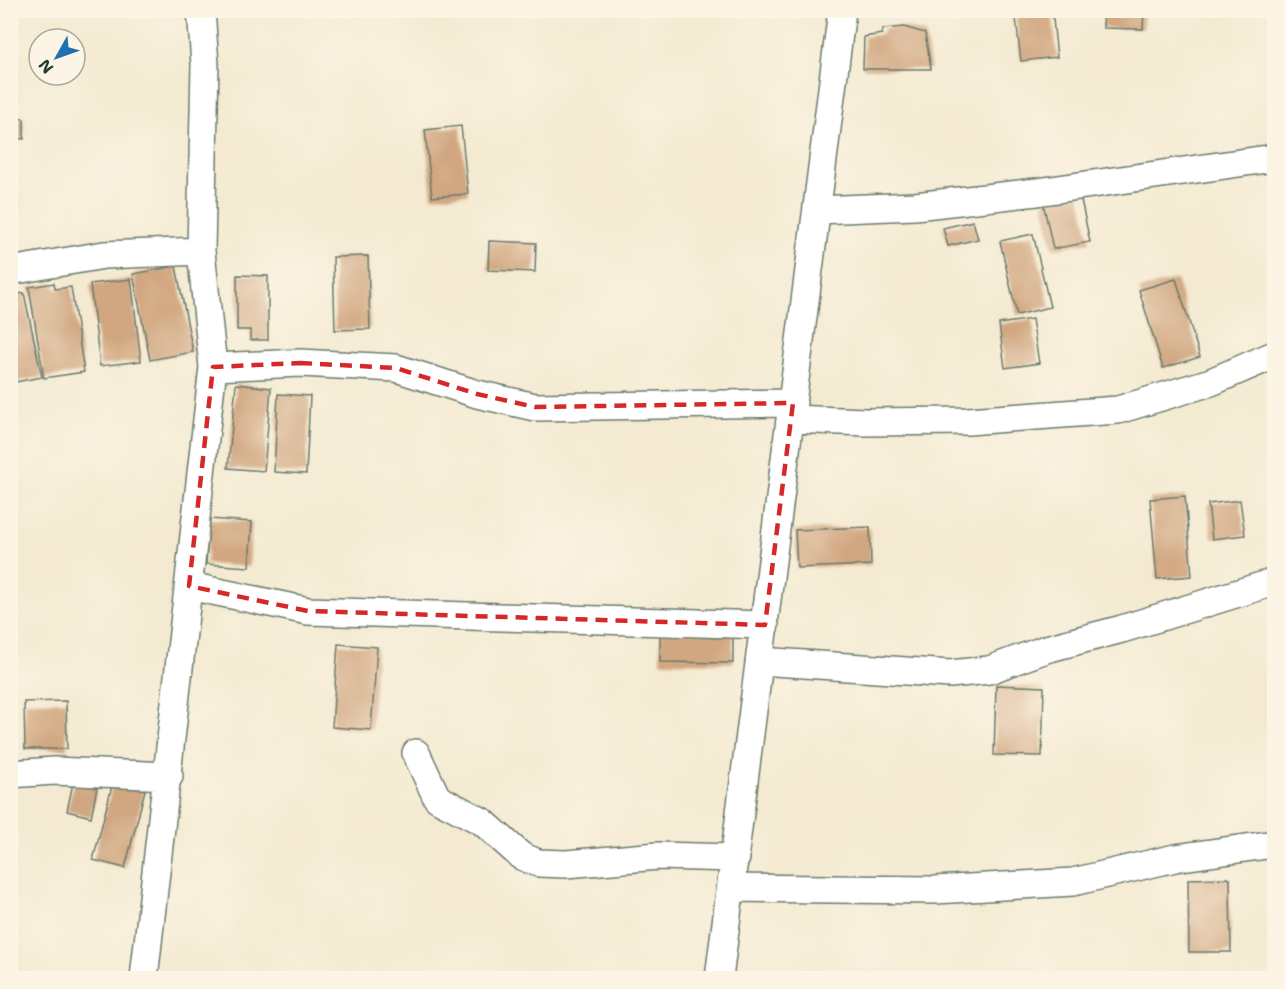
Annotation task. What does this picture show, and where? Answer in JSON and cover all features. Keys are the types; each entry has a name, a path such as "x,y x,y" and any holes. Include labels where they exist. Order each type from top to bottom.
{"street":[{"path":"144,978 169,776 213,367 201,251 205,64 201,10"},
{"path":"719,978 842,10"},
{"path":"817,210 927,205 1037,192 1275,158"},
{"path":"10,270 104,255 201,251"},
{"path":"213,367 300,363 396,368 477,394 535,407 792,411 866,422 968,421 1118,410 1211,382 1275,355"},
{"path":"760,661 950,674 989,670 1046,649 1122,629 1275,582"},
{"path":"189,586 308,611 765,625"},
{"path":"416,753 437,798 483,822 521,856 538,863 566,864 658,856 736,858"},
{"path":"10,774 54,771 169,776"},
{"path":"732,888 935,890 1073,882 1175,858 1275,844"}],"highlighted area":[{"path":"300,363 396,368 477,394 535,407 793,403 765,625 308,611 189,586 213,367"}],"building":[{"path":"1015,10 1052,10 1057,57 1021,61"},
{"path":"1104,10 1144,10 1143,29 1103,28"},
{"path":"904,27 925,33 931,69 863,69 864,37 882,34 883,29"},
{"path":"10,118 24,119 24,139 10,138"},
{"path":"461,126 468,194 432,197 425,130"},
{"path":"1080,195 1090,242 1053,249 1043,202"},
{"path":"973,221 978,239 948,246 943,228"},
{"path":"1033,234 1050,307 1017,315 1000,241"},
{"path":"489,241 536,243 535,272 488,270"},
{"path":"368,256 370,329 335,330 333,257"},
{"path":"176,266 193,352 150,360 133,274"},
{"path":"237,275 268,276 268,340 250,340 250,330 237,330"},
{"path":"131,279 141,361 100,366 90,284"},
{"path":"1176,279 1200,357 1163,368 1139,290"},
{"path":"54,283 55,289 71,287 84,372 44,378 29,287"},
{"path":"24,293 42,377 10,383 10,296"},
{"path":"1032,319 1039,363 1005,368 999,324"},
{"path":"236,384 271,388 264,471 228,468"},
{"path":"278,394 310,396 306,474 274,472"},
{"path":"1185,496 1192,576 1157,579 1150,499"},
{"path":"1240,500 1245,535 1212,539 1208,504"},
{"path":"209,519 252,522 249,567 206,564"},
{"path":"870,527 871,565 797,568 795,530"},
{"path":"660,632 733,633 733,663 660,662"},
{"path":"338,644 377,647 371,730 332,727"},
{"path":"996,685 1044,687 1042,756 994,755"},
{"path":"66,701 67,749 25,749 24,702"},
{"path":"113,782 145,790 125,868 93,860"},
{"path":"73,783 97,788 91,817 67,811"},
{"path":"1230,878 1231,952 1189,952 1188,879"}]}
